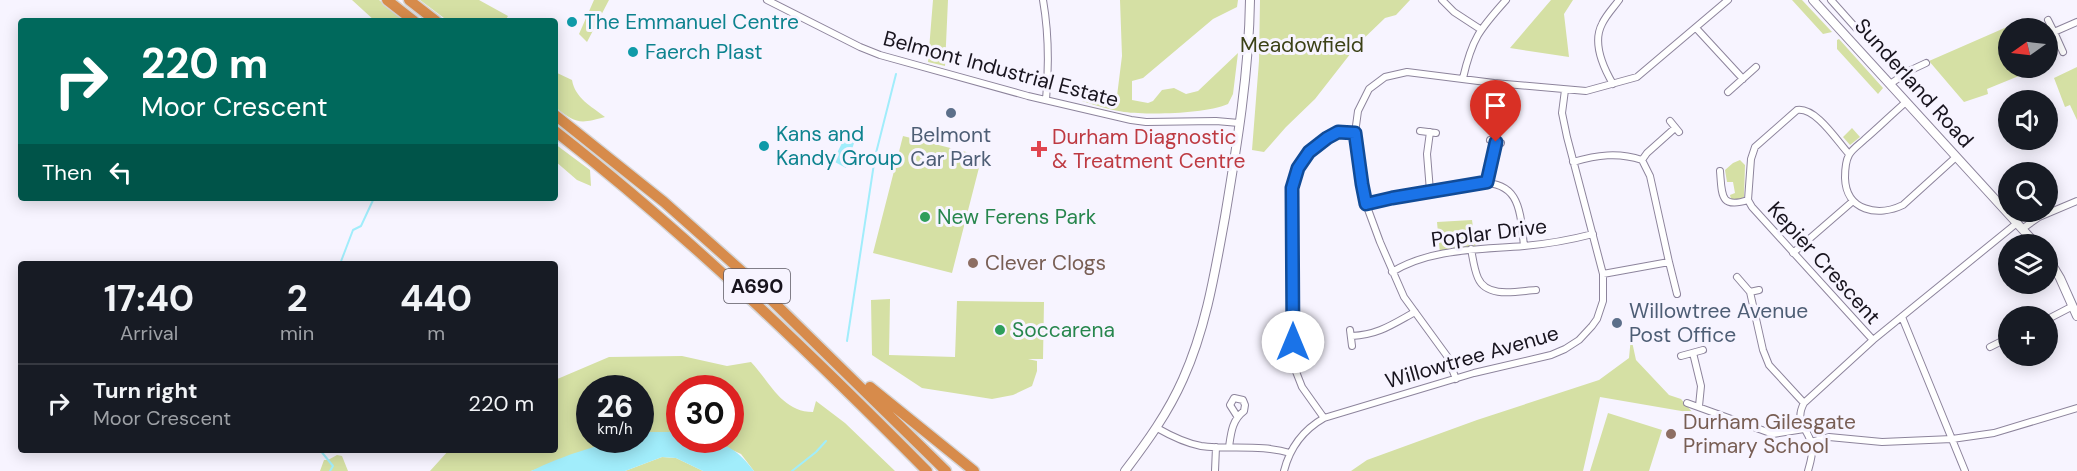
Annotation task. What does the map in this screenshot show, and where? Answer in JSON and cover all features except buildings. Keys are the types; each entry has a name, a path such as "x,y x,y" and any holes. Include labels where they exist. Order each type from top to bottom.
{"highway":[{"path":"387,0 410,18"},
{"path":"409,0 432,18"},
{"name":"A690","path":"558,117 664,202 746,275 945,471"},
{"name":"A690","path":"558,133 656,214 738,286 927,471"},
{"path":"806,333 974,471"}],"street":[{"name":"Belmont Industrial Estate","path":"767,0 880,55 1046,100 1146,122 1239,123"},
{"path":"1043,0 1047,20 1049,61 1046,100"},
{"path":"1125,471 1157,428 1184,378 1200,331 1218,252 1239,123 1250,0"},
{"path":"1442,0 1470,24 1480,29"},
{"path":"1463,78 1468,53 1480,29 1506,0"},
{"path":"1613,84 1604,68 1598,39 1601,24 1619,0"},
{"path":"1456,378 1447,357 1415,312 1392,272 1366,204 1355,133 1358,111 1369,89 1386,77 1407,72 1586,91 1637,77 1728,0"},
{"path":"1831,0 1856,28"},
{"name":"Sunderland Road","path":"1816,1 2027,234"},
{"path":"2058,30 2077,22"},
{"path":"1696,28 1743,79"},
{"path":"2058,41 2063,52"},
{"path":"1890,84 1926,63"},
{"path":"1728,92 1756,67"},
{"name":"Willowtree Avenue","path":"1284,471 1297,441 1306,430 1324,418 1456,378 1551,355 1579,340 1597,319 1603,301 1603,274 1562,113 1565,90"},
{"path":"1906,102 1849,154 1845,170 1845,185 1853,201 1869,210 1883,212 1893,210 1903,205 1956,157"},
{"path":"1720,171 1725,201 1737,204 1748,200 1751,159 1755,147 1797,110 1807,110 1816,117 1849,154"},
{"path":"1642,160 1647,153 1677,130 1670,121"},
{"path":"1420,131 1433,133 1427,164 1430,191"},
{"path":"1324,418 1302,387 1293,364 1292,188 1298,168 1309,152 1338,132 1355,133"},
{"path":"1487,182 1496,142"},
{"path":"1573,162 1611,154 1631,156 1642,160 1650,176 1677,294"},
{"path":"1366,204 1487,182 1501,185 1516,198 1524,246"},
{"name":"Kepier Crescent","path":"1748,200 1873,340"},
{"path":"1793,253 1853,201"},
{"path":"1808,471 1812,456 1811,442 1800,414 1804,403 1873,340 2020,226 2077,201"},
{"name":"Poplar Drive","path":"1392,272 1415,261 1440,254 1471,249 1524,246 1593,234"},
{"path":"1471,249 1478,279 1484,287 1493,291 1506,292 1536,290"},
{"path":"1603,274 1669,261"},
{"path":"2058,275 2077,316"},
{"path":"1737,278 1750,292 1763,350 1769,365 1804,403"},
{"path":"1750,292 1759,290"},
{"path":"2058,314 2073,306"},
{"path":"1352,346 1351,333 1374,333 1415,312"},
{"path":"1902,317 1965,471"},
{"path":"1990,347 1998,343"},
{"path":"1681,356 1703,350"},
{"path":"1693,353 1701,386 1699,406"},
{"path":"1687,403 1773,434 1804,429"},
{"path":"1811,442 1829,437 1882,442 1952,440 1994,433 2077,408"},
{"path":"1229,447 1237,416"},
{"path":"1157,428 1189,443 1216,447 1280,450 1290,453"},
{"path":"1215,471 1216,447"}],"green space":[{"path":"352,0 379,0 401,18 372,18"},
{"path":"420,0 479,0 508,16 507,18 444,18"},
{"path":"594,0 609,0 587,42 579,34"},
{"path":"933,0 948,0 945,66 928,62"},
{"path":"1120,0 1238,0 1237,7 1213,19 1143,78 1132,81 1132,100 1148,103 1153,101 1162,90 1174,88 1186,94 1198,91 1238,53 1233,94 1228,104 1191,112 1135,113 1082,101 1085,88 1117,96 1122,56"},
{"name":"Meadowfield","path":"1260,0 1410,0 1396,15 1385,18 1358,44 1315,99 1264,152 1252,150 1259,61"},
{"path":"1551,0 1573,0 1564,14 1569,57 1510,48"},
{"path":"1792,0 1802,0 1832,32 1823,34"},
{"path":"1998,31 1998,78 2014,78 1987,89 1988,94 1964,102 1929,61"},
{"path":"1839,39 1883,88 1878,94 1837,49"},
{"path":"2077,67 2077,120 2070,105 2065,107 2054,78"},
{"path":"558,73 572,80 580,97 605,117 578,121 558,109"},
{"path":"1852,128 1860,137 1850,145 1843,137"},
{"name":"New Ferens Park","path":"903,136 982,156 952,273 873,253"},
{"path":"558,146 590,170 591,186 577,180 558,164"},
{"path":"1740,160 1745,165 1744,197 1736,201 1731,199 1730,195 1735,193 1733,182 1727,182 1725,170"},
{"path":"1472,220 1476,249 1440,254 1437,222"},
{"path":"890,299 889,355 955,357 957,301 1044,302 1043,359 1028,359 1037,361 1037,371 1032,386 1013,395 992,399 922,388 872,355 871,300"},
{"path":"1631,337 1636,360 1669,395 1681,399 1693,413 1600,397 1583,471 1351,471 1367,460 1477,420 1599,380 1629,358"},
{"path":"682,356 727,366 751,362 785,401 802,411 813,412 816,401 845,423 895,471 754,471 739,453 744,453 744,375 666,375 666,432 654,432 654,375 576,375 576,453 584,453 531,471 430,471 446,453 558,453 558,379 609,357"},
{"path":"1608,413 1662,430 1649,471 1590,471"},
{"path":"337,455 342,456 348,471 320,471 324,460"},
{"path":"662,457 676,458 703,471 625,471"}],"water":[{"path":"847,133 856,137 846,168 833,161"},
{"path":"654,432 666,432 666,453 737,453 754,471 703,471 676,458 662,457 625,471 531,471 576,453 654,453"}],"waterway":[{"path":"847,341 875,157 896,74"},
{"path":"341,261 353,230 361,226 373,201"},
{"path":"792,471 826,441"},
{"path":"322,453 333,466 330,471"}],"place":[{"name":"The Emmanuel Centre","path":"572,22"},
{"name":"Faerch Plast","path":"633,52"},
{"name":"Belmont Car Park","path":"951,113"},
{"name":"Kans and Kandy Group","path":"764,146"},
{"name":"Durham Diagnostic & Treatment Centre","path":"1039,149"},
{"name":"New Ferens Park","path":"925,217"},
{"name":"Clever Clogs","path":"973,263"},
{"name":"Willowtree Avenue Post Office","path":"1617,323"},
{"name":"Soccarena","path":"1000,330"},
{"name":"Durham Gilesgate Primary School","path":"1671,434"}],"route":[{"path":"1293,342 1292,188 1298,168 1309,152 1338,132 1355,133 1366,204 1442,188 1487,182 1496,142"}]}
